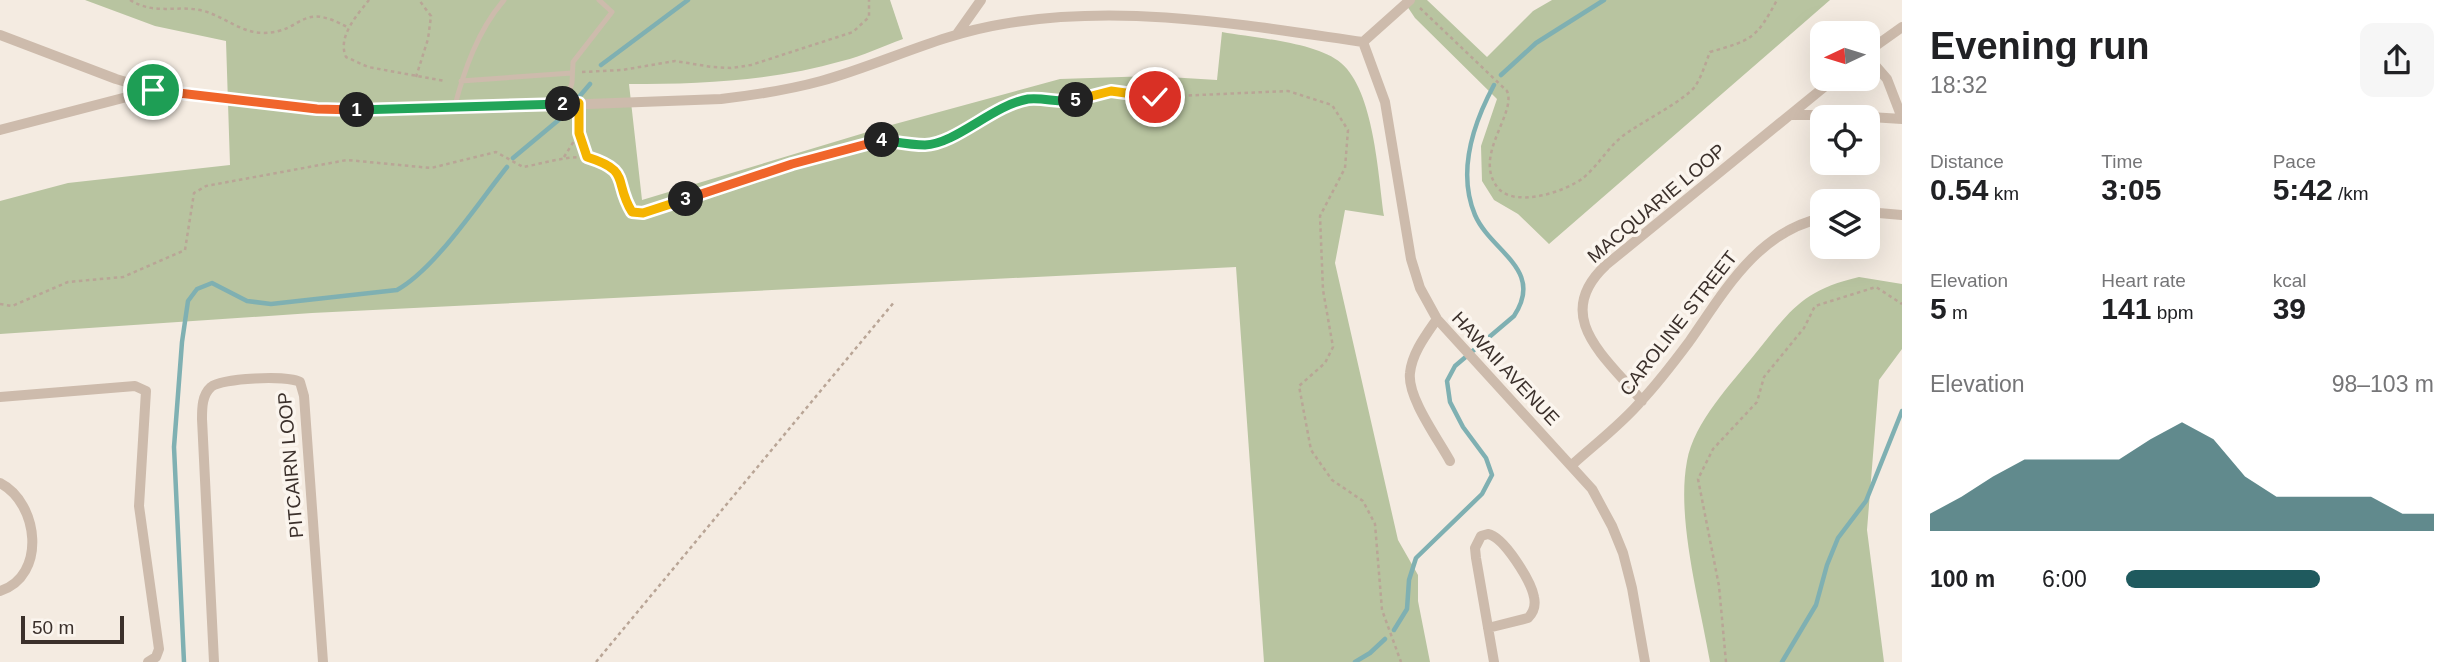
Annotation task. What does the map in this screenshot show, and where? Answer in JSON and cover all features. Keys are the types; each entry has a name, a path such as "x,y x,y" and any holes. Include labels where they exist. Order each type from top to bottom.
{"street":[{"path":"957,34 981,0"},
{"path":"0,36 103,75 153,90 317,109 454,109 721,99 793,88 957,34 1003,23 1053,19 1192,18 1363,42 1414,4"},
{"path":"1880,44 1902,27"},
{"name":"HAWAII AVENUE","path":"1363,42 1385,102 1411,259 1420,288 1437,319 1592,489 1623,553 1633,588 1645,662"},
{"path":"1790,115 1902,119 1893,90 1880,72"},
{"path":"0,130 153,90"},
{"name":"MACQUARIE LOOP","path":"1642,401 1586,331 1581,310 1586,288 1606,265 1820,91"},
{"path":"1880,213 1902,215"},
{"name":"CAROLINE STREET","path":"1572,465 1642,401 1688,343 1726,287 1759,250 1810,223"},
{"path":"1437,319 1414,358 1410,383 1417,402 1450,461"},
{"name":"PITCAIRN LOOP","path":"214,662 202,419 204,398 208,390 219,382 288,378 300,382 304,396 323,662"},
{"path":"0,397 135,386 146,391 139,506 159,649 156,657 148,662"},
{"path":"0,483 18,494 29,520 32,553 23,576 15,584 0,591"},
{"path":"1488,628 1528,618 1533,614 1535,604 1532,590 1505,545 1488,534 1481,536 1475,548 1488,628 1494,662"}],"lane":[{"path":"454,109 461,81 484,30 504,0"},
{"path":"573,104 572,73 575,57 612,12 599,0"},
{"path":"461,81 572,73"}],"path":[{"path":"130,0 143,8 200,10 249,32 271,32 317,13 349,28"},
{"path":"369,0 349,28 342,46 345,57 368,67 445,81"},
{"path":"416,77 428,39 431,16 419,0"},
{"path":"572,73 622,70 675,61 721,68 751,65 853,33 869,16 869,0"},
{"path":"1414,4 1507,91 1509,101 1494,140 1491,172 1497,187 1508,196 1530,197 1551,194 1583,178 1620,137 1693,89 1710,52 1743,43 1760,31 1777,0"},
{"path":"0,304 12,306 68,282 123,277 185,250 194,193 206,186 347,160 431,168 496,152 523,167 564,157 587,157 607,163 616,171 622,180 628,206 637,214 792,164 879,140 928,145 961,132 1002,107 1030,99 1066,103 1111,91 1155,97 1288,91 1332,105 1348,130 1345,168 1320,216 1323,289 1333,347 1325,363 1299,386 1311,450 1332,480 1363,501 1375,524 1382,610 1401,662"},
{"path":"573,104 587,157"},
{"path":"564,157 579,133"},
{"path":"1726,662 1719,586 1698,479 1713,449 1757,402 1764,377 1804,328 1815,306 1876,287 1902,304"},
{"path":"596,662 895,301"}],"green space":[{"path":"85,0 890,0 903,39 858,56 816,68 763,77 710,82 629,84 642,200 884,127 1060,79 1152,76 1217,80 1222,32 1301,46 1330,56 1341,63 1352,76 1361,93 1373,134 1384,216 1345,210 1335,263 1398,540 1418,575 1418,601 1430,662 1264,662 1236,267 312,313 0,334 0,201 68,183 230,165 226,41 155,26"},
{"path":"1403,0 1427,0 1487,57 1533,11 1552,0 1830,0 1549,244 1518,214 1494,200 1482,181 1481,146 1497,99 1415,18"},
{"path":"1859,277 1902,284 1902,349 1879,380 1867,530 1884,662 1710,662 1687,535 1684,484 1691,446 1715,404 1788,314 1824,288"}],"waterway":[{"path":"601,65 688,0"},
{"path":"1501,75 1536,43 1604,0"},
{"path":"513,158 561,118 590,84"},
{"path":"1394,630 1407,609 1409,580 1416,558 1482,494 1492,475 1486,458 1463,427 1450,402 1447,381 1455,366 1514,316 1522,300 1520,273 1475,215 1467,182 1474,132 1494,85"},
{"path":"184,662 174,447 188,301 197,289 212,283 247,301 271,304 397,290 427,267 507,167"},
{"path":"1782,662 1816,605 1838,538 1866,501 1902,411"},
{"path":"1355,662 1385,639"}],"route":[{"path":"153,90 317,109 454,109 579,103 579,133 587,157 607,163 616,171 622,180 628,206 637,214 792,164 879,140 928,145 961,132 1002,107 1030,99 1066,103 1111,91 1155,97"}]}
